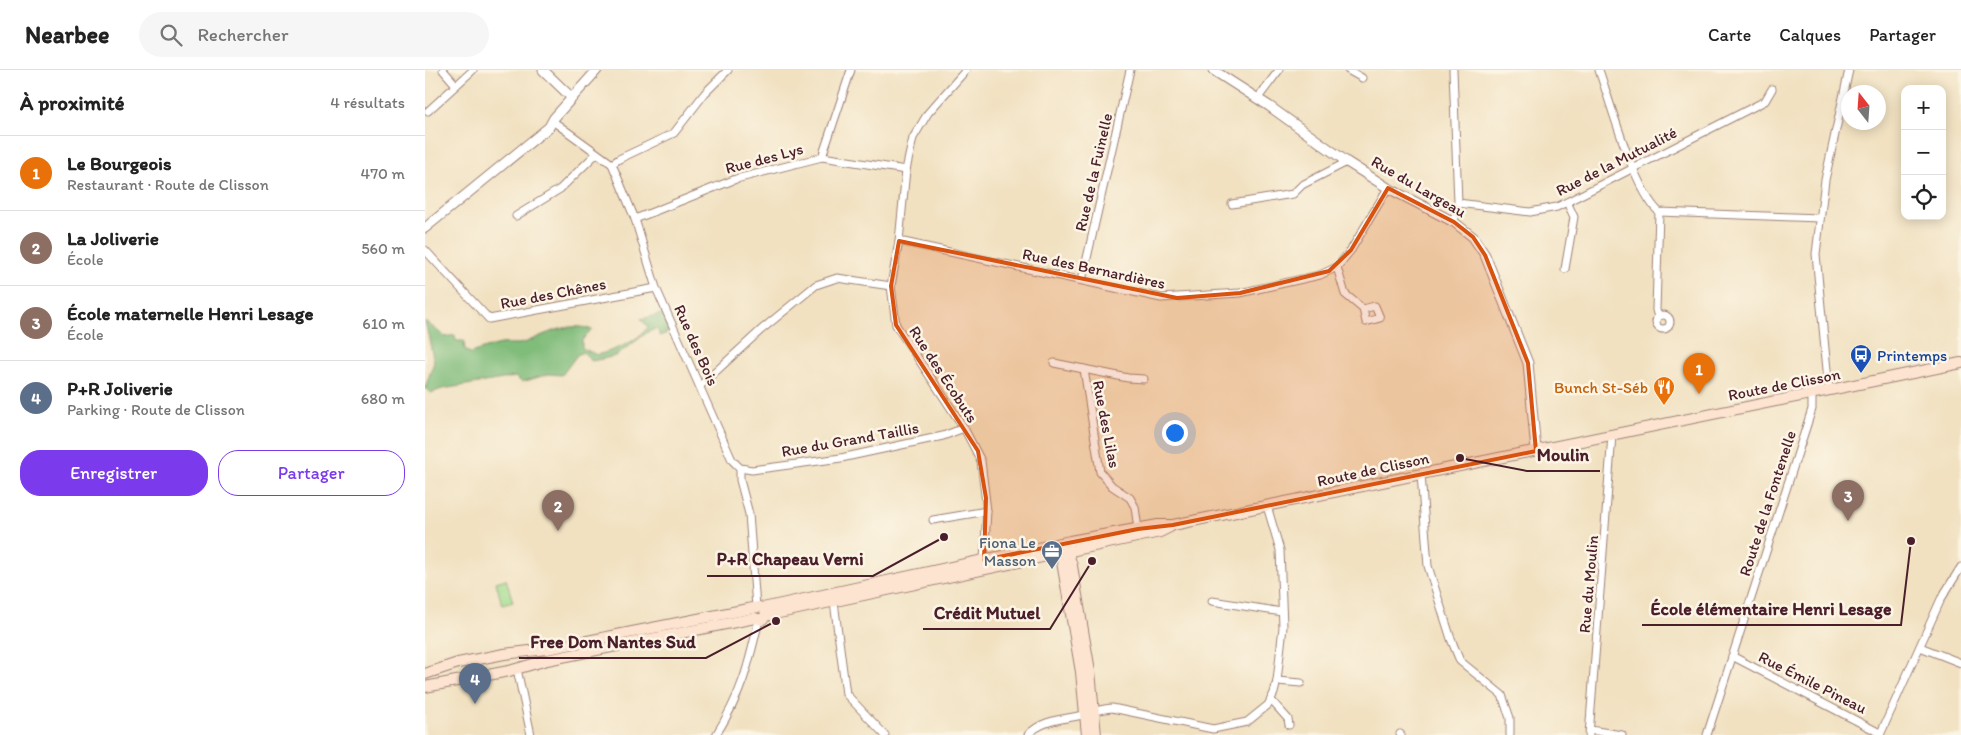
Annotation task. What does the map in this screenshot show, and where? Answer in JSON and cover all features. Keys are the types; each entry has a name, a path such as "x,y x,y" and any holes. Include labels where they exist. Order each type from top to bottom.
{"main road":[{"name":"Route de Clisson","path":"425,674 457,663 504,654 547,649 834,602 985,565 1055,545 1077,546 1160,532 1173,526 1267,506 1961,363"},
{"name":"Route de Clisson","path":"425,686 517,669 547,660 985,565 1051,556 1065,556 1077,546 1139,528 1158,525 1173,526"},
{"path":"1055,545 1065,556 1078,654 1096,735"},
{"path":"425,679 425,686"},
{"path":"1087,735 1090,712"}],"street":[{"path":"443,70 457,85"},
{"path":"428,111 473,70"},
{"path":"543,70 571,98"},
{"path":"425,228 554,122 554,118 597,70"},
{"path":"554,122 612,164 674,133 705,93 728,70"},
{"path":"822,157 851,70"},
{"name":"Rue des Écobuts","path":"966,70 928,113 913,138 906,170 899,240 891,286 896,326 964,428 981,461 987,511 985,565"},
{"name":"Rue de la Fuinelle","path":"1082,280 1130,70"},
{"name":"Rue du Largeau","path":"1213,70 1258,98 1347,162 1389,188 1454,222 1473,237 1485,255 1530,372 1537,451"},
{"path":"1258,98 1279,70"},
{"path":"1348,70 1362,78"},
{"path":"1453,70 1458,203 1454,222"},
{"path":"1599,70 1634,169 1654,207 1659,212 1820,218"},
{"path":"1829,391 1825,372 1816,254 1825,180 1849,70"},
{"name":"Rue de la Mutualité","path":"1458,203 1529,212 1557,207 1765,101 1772,89"},
{"path":"516,216 560,189 596,154"},
{"name":"Rue des Lys","path":"635,219 736,179 822,157 906,170"},
{"path":"1232,204 1293,194 1302,186 1347,162"},
{"name":"Rue des Bois","path":"612,164 635,219 656,288 732,460 740,468 740,480 749,514 759,613 745,679 732,709 716,735"},
{"name":"Rue des Bernardières","path":"899,240 1161,298 1240,293 1321,275 1337,267 1351,250 1389,188"},
{"path":"1565,269 1574,217 1567,202"},
{"path":"1658,317 1655,310 1659,212"},
{"name":"Rue des Chênes","path":"425,250 489,319 656,288"},
{"path":"1337,267 1345,294 1363,309"},
{"path":"700,386 761,330 815,285 837,278 891,286"},
{"name":"Rue des Lilas","path":"1054,362 1129,378 1144,378"},
{"name":"Rue des Lilas","path":"1084,369 1100,472 1112,486 1130,498 1135,507 1139,528"},
{"name":"Route de la Fontenelle","path":"1707,735 1812,409 1812,394"},
{"name":"Rue du Grand Taillis","path":"740,468 752,470 841,458 943,436 964,428"},
{"name":"Rue du Moulin","path":"1589,732 1612,435"},
{"path":"1421,474 1428,566 1451,639 1460,661 1502,696 1510,718 1510,735"},
{"path":"1028,735 1038,726 1112,708 1213,729 1247,722 1271,700 1277,680 1282,644 1282,612 1280,550 1267,506"},
{"path":"933,520 987,511"},
{"path":"1880,734 1941,599 1961,567"},
{"path":"1212,601 1282,612"},
{"path":"834,602 846,694 885,735"},
{"path":"1919,647 1961,663"},
{"name":"Rue Émile Pineau","path":"1732,656 1880,734"},
{"path":"517,669 531,735"},
{"path":"1277,680 1301,683"},
{"path":"1271,700 1288,719 1289,725"},
{"path":"1589,732 1622,735"}],"highlighted area":[{"path":"1388,188 1454,222 1473,237 1485,255 1528,363 1536,451 1173,525 1138,529 984,560 986,498 978,451 896,325 891,286 899,241 1177,298 1240,293 1329,271 1351,250"}],"green space":[{"path":"661,314 667,319 670,327 667,333 660,336 657,329 649,331 616,356 592,361 583,352 577,355 562,375 549,374 522,382 515,377 442,389 431,393 425,388 434,362 425,321 445,337 455,335 456,341 464,341 465,350 470,353 501,344 524,343 557,330 584,327 592,330 582,340 582,348 597,355 632,341 648,327 641,319"},
{"path":"506,579 513,602 502,605 496,582"}],"place":[{"name":"Printemps","path":"1861,374"},
{"name":"Le Bourgeois","path":"1699,394"},
{"name":"Bunch St-Séb","path":"1664,406"},
{"name":"Moulin","path":"1460,458"},
{"name":"École maternelle Henri Lesage","path":"1848,521"},
{"name":"La Joliverie","path":"558,531"},
{"name":"P+R Chapeau Verni","path":"944,537"},
{"name":"École élémentaire Henri Lesage","path":"1911,541"},
{"name":"Crédit Mutuel","path":"1092,561"},
{"name":"Fiona Le Masson","path":"1052,570"},
{"name":"Free Dom Nantes Sud","path":"776,621"},
{"name":"P+R Joliverie","path":"475,704"}]}
